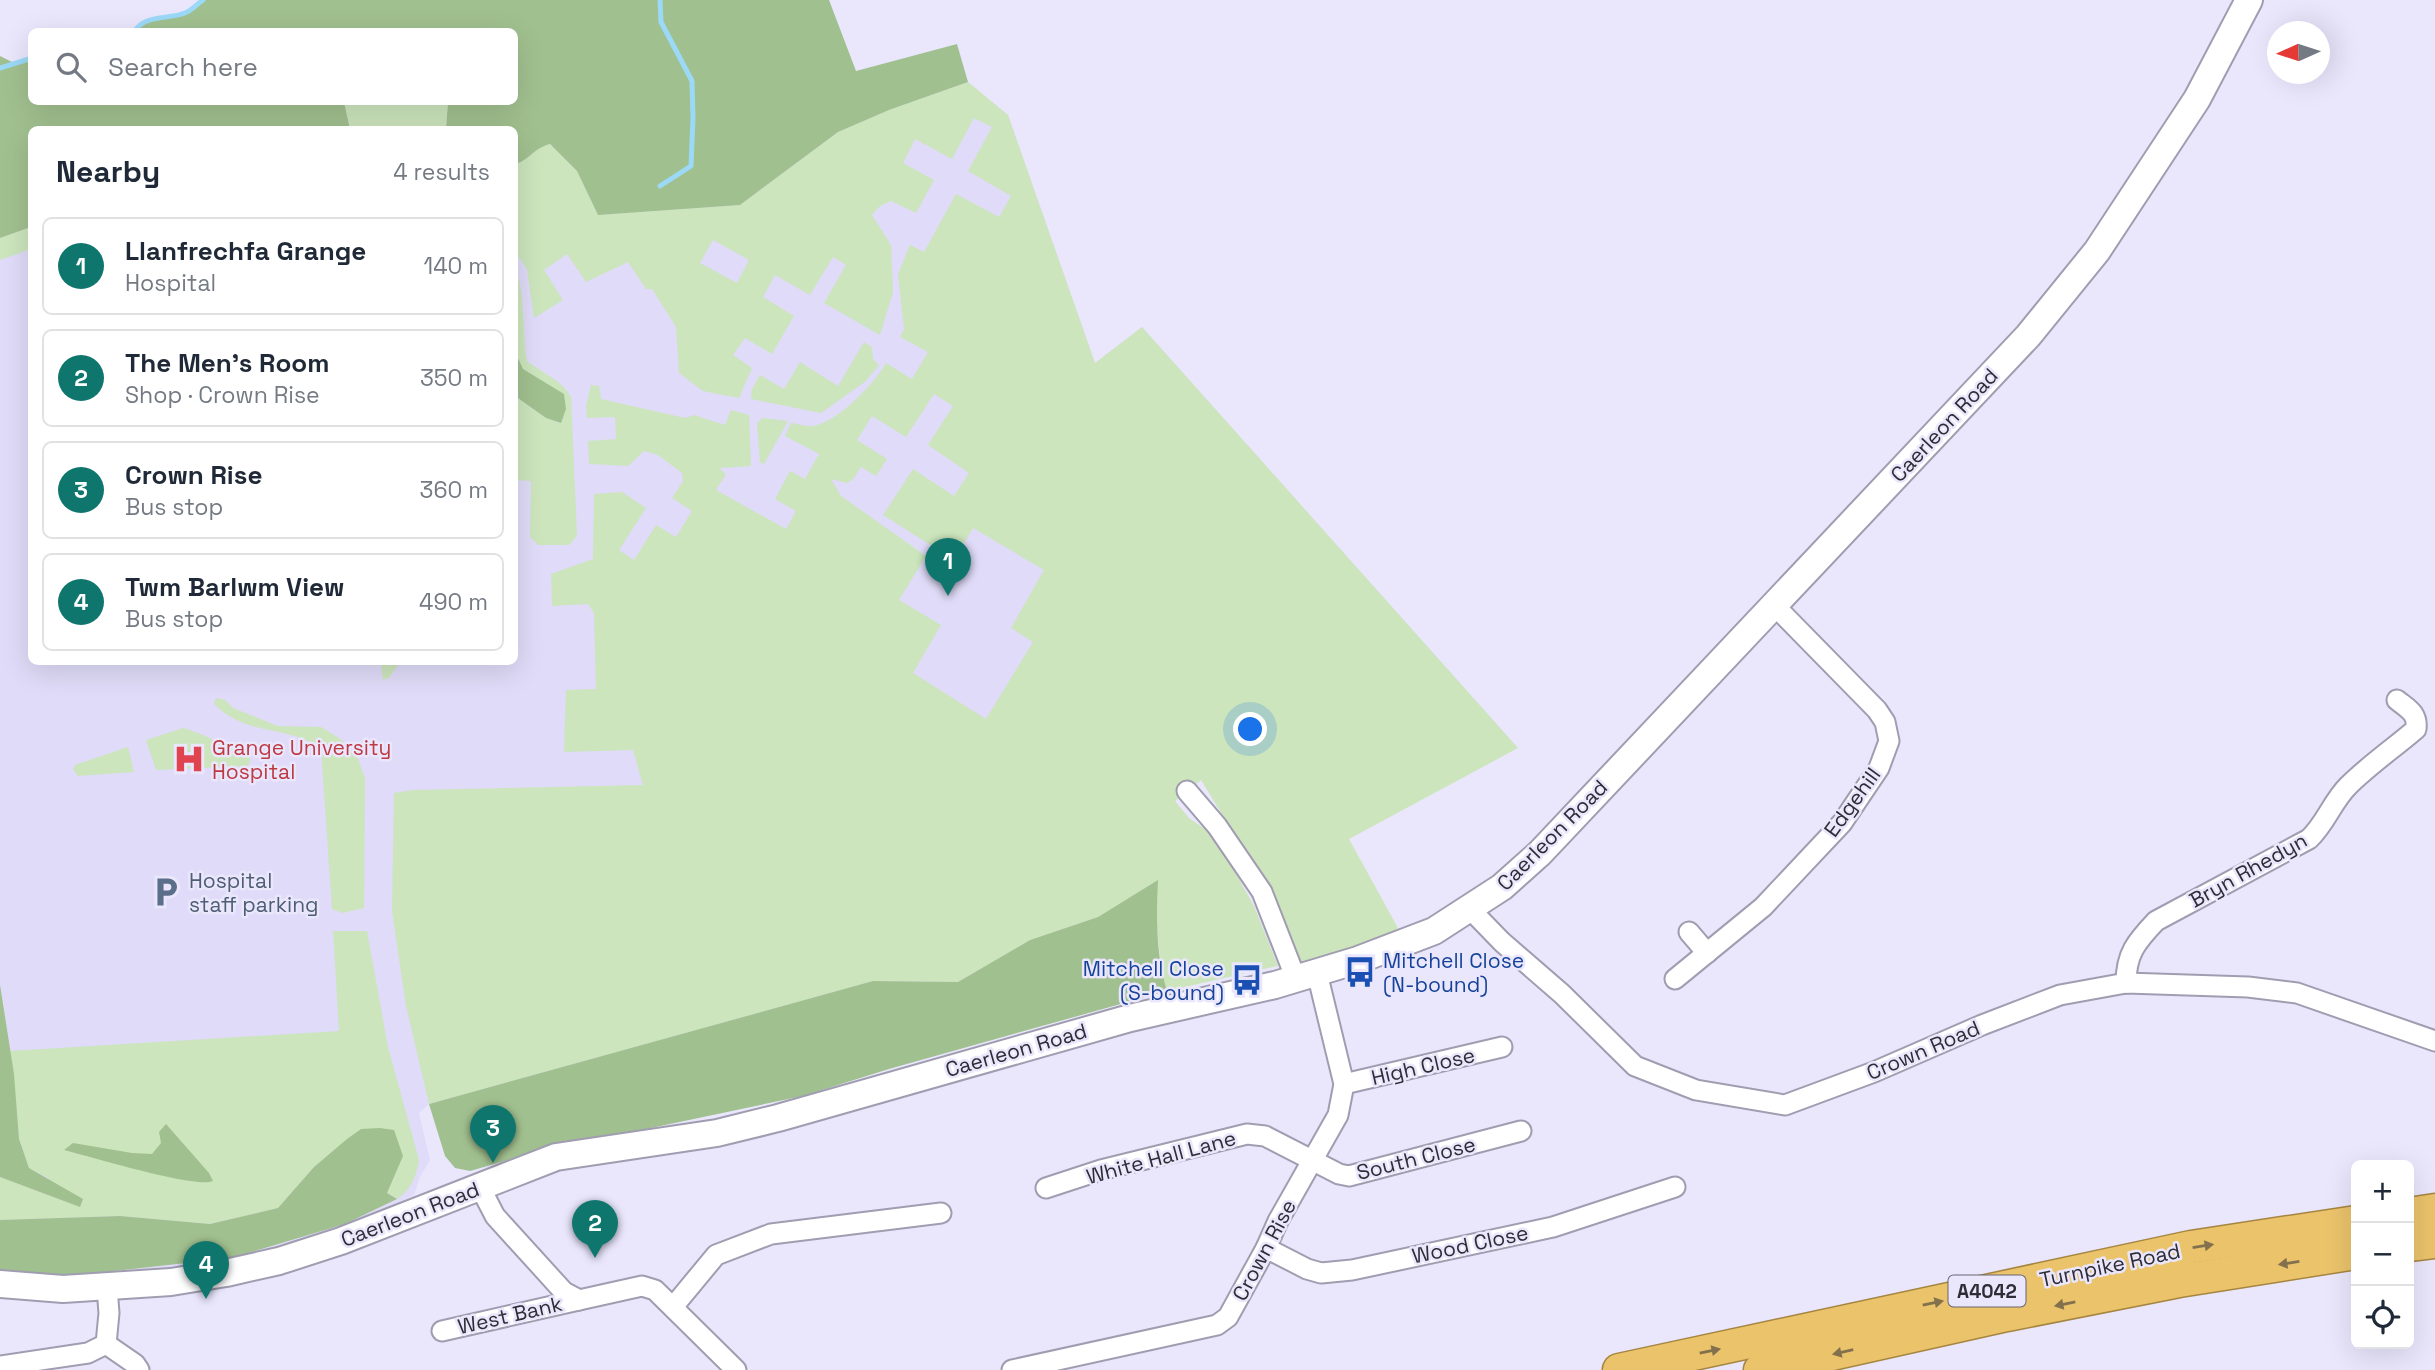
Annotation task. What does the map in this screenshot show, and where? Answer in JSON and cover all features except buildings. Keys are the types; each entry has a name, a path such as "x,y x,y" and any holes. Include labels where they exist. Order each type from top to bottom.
{"highway":[{"path":"2414,1213 2435,1210"},
{"name":"Turnpike Road","path":"1619,1370 2191,1247 2351,1223"},
{"path":"2414,1244 2435,1242"},
{"name":"Turnpike Road","path":"1760,1370 2007,1315 2179,1281 2351,1254"}],"main road":[{"name":"Caerleon Road","path":"0,1284 63,1289 107,1288 171,1282 279,1261 341,1241 556,1157 717,1133 1130,1018 1306,976 1406,944 1434,931 1502,887 1540,852 2028,336 2096,251 2197,99 2249,0"}],"street":[{"name":"Edgehill","path":"1675,979 1763,907 1842,823 1879,768 1889,741 1885,722 1877,710 1774,605"},
{"name":"Bryn Rhedyn","path":"2126,983 2126,964 2137,940 2156,921 2309,839 2322,826 2333,804 2347,786 2416,729 2415,714 2397,700"},
{"name":"Crown Rise","path":"1012,1370 1217,1325 1228,1317 1338,1115 1344,1084 1306,976 1262,892 1217,826 1187,791"},
{"name":"Crown Road","path":"1470,909 1635,1066 1696,1090 1786,1105 1874,1072 1982,1025 2060,995 2126,983 2248,987 2297,993 2435,1041"},
{"path":"1689,932 1707,953"},
{"name":"High Close","path":"1344,1084 1502,1047"},
{"name":"South Close","path":"1313,1162 1349,1176 1521,1131"},
{"name":"White Hall Lane","path":"1046,1188 1101,1170 1247,1134 1265,1136 1313,1162"},
{"path":"480,1187 495,1216 564,1292 579,1300 642,1286 655,1290 736,1370"},
{"name":"Wood Close","path":"1266,1248 1307,1269 1321,1273 1352,1270 1553,1227 1675,1187"},
{"path":"673,1307 716,1255 771,1234 941,1213"},
{"path":"106,1344 109,1313 107,1288"},
{"name":"West Bank","path":"442,1331 579,1300"},
{"path":"0,1366 88,1353 106,1344"},
{"path":"106,1344 135,1364 139,1370"}],"shaded area":[{"path":"968,82 1008,115 1095,363 1142,327 1518,748 1209,774 1175,800 1186,828 1030,940 958,982 873,981 429,1104 419,1113 430,1160 414,1195 354,1224 242,1260 138,1277 0,1275 0,238 28,228 28,665 518,665 518,164 889,110"}],"green space":[{"path":"203,0 829,0 856,71 957,44 968,82 889,110 838,132 740,205 598,215 577,171 550,144 518,163 518,126 446,126 448,105 518,105 518,28 137,28 150,20 187,12"},
{"path":"0,56 14,63 28,59 28,105 345,105 349,126 28,126 28,228 0,238"},
{"path":"968,82 1008,115 1095,363 1142,327 1518,748 1349,839 1398,928 1385,943 1299,969 1255,868 1201,780 1175,801 1189,818 1215,836 1254,906 1278,966 1167,991 1162,975 1156,920 1157,881 1098,917 1030,940 958,982 873,981 429,1104 406,1006 392,911 394,793 413,790 643,785 633,750 564,752 566,690 596,689 594,613 588,604 552,606 551,574 593,559 594,494 622,492 646,508 619,550 634,560 656,525 676,537 692,511 672,498 683,481 682,473 658,455 644,451 628,466 589,464 588,441 616,439 615,417 587,418 586,406 591,385 599,386 601,399 685,418 694,415 725,425 731,410 749,415 751,466 719,468 726,474 716,490 786,529 796,511 775,499 790,471 805,479 819,454 785,436 791,423 814,426 834,417 864,391 886,363 912,379 928,352 900,337 904,329 898,274 910,245 924,252 956,194 999,217 1011,196 968,171 992,127 974,118 952,159 915,139 903,163 934,180 916,213 891,201 880,206 872,215 891,245 893,292 880,335 824,303 846,265 833,257 810,295 775,275 763,297 794,316 772,354 745,338 733,355 752,368 739,398 703,391 679,373 676,327 652,289 646,289 628,262 586,282 567,254 544,270 563,300 534,318 527,269 518,256 518,163 550,144 577,171 598,215 740,205 838,132 889,110","holes":["713,240 749,260 737,283 700,263","934,394 953,406 928,445 969,473 954,496 913,469 883,515 954,560 973,528 1044,570 1011,628 1033,642 986,719 913,673 941,625 899,600 926,556 841,496 831,479 847,483 861,467 876,476 887,459 857,440 872,416 906,437"]},
{"path":"345,105 448,105 446,126 349,126"},
{"path":"28,228 28,250 0,260 0,238"},
{"path":"518,275 527,361 557,381 571,397 577,536 569,545 538,545 530,537 531,481 518,480 518,398 546,418 560,423 566,409 522,368 518,359"},
{"path":"864,342 872,347 873,359 879,365 866,381 821,413 751,399 752,389 760,375 784,389 800,362 838,386"},
{"path":"518,358 523,369 564,394 566,409 561,423 546,418 518,398"},
{"path":"762,418 788,421 764,464 760,462 757,424"},
{"path":"381,665 398,665 389,678 383,680"},
{"path":"216,698 225,700 233,708 278,726 321,727 342,740 357,756 365,778 364,908 342,913 332,909 321,748 294,736 240,721 214,704"},
{"path":"183,728 250,755 250,762 247,766 156,770 146,740"},
{"path":"128,747 134,772 78,776 73,769 75,765"},
{"path":"1158,880 1158,936 1167,991 889,1069 803,1096 532,1153 470,1171 455,1168 445,1156 429,1104 873,981 958,982 1030,940 1098,917"},
{"path":"333,931 367,931 388,1047 419,1160 412,1182 402,1195 397,1199 387,1193 361,1129 314,1167 278,1208 210,1224 120,1216 0,1220 0,1177 80,1207 48,1178 29,1168 19,1139 10,1051 339,1031"},
{"path":"0,985 14,1074 19,1139 29,1168 83,1199 80,1207 0,1177"},
{"path":"166,1124 213,1181 165,1176 64,1150 73,1143 152,1154 161,1143 159,1132"},
{"path":"361,1129 394,1130 403,1156 387,1193 397,1199 345,1224 231,1258 78,1275 0,1275 0,1220 120,1216 210,1224 278,1208 314,1167 347,1139"}],"waterway":[{"path":"137,28 150,20 190,11 203,0"},
{"path":"660,0 661,22 692,81 693,118 691,166 660,186"},
{"path":"0,68 28,59"}],"place":[{"name":"Llanfrechfa Grange","path":"948,596"},
{"name":"Grange University Hospital","path":"189,759"},
{"name":"Hospital staff parking","path":"166,892"},
{"name":"Mitchell Close (N-bound)","path":"1360,972"},
{"name":"Mitchell Close (S-bound)","path":"1247,980"},
{"name":"Crown Rise","path":"493,1163"},
{"name":"The Men's Room","path":"595,1258"},
{"name":"Twm Barlwm View","path":"206,1299"}]}
